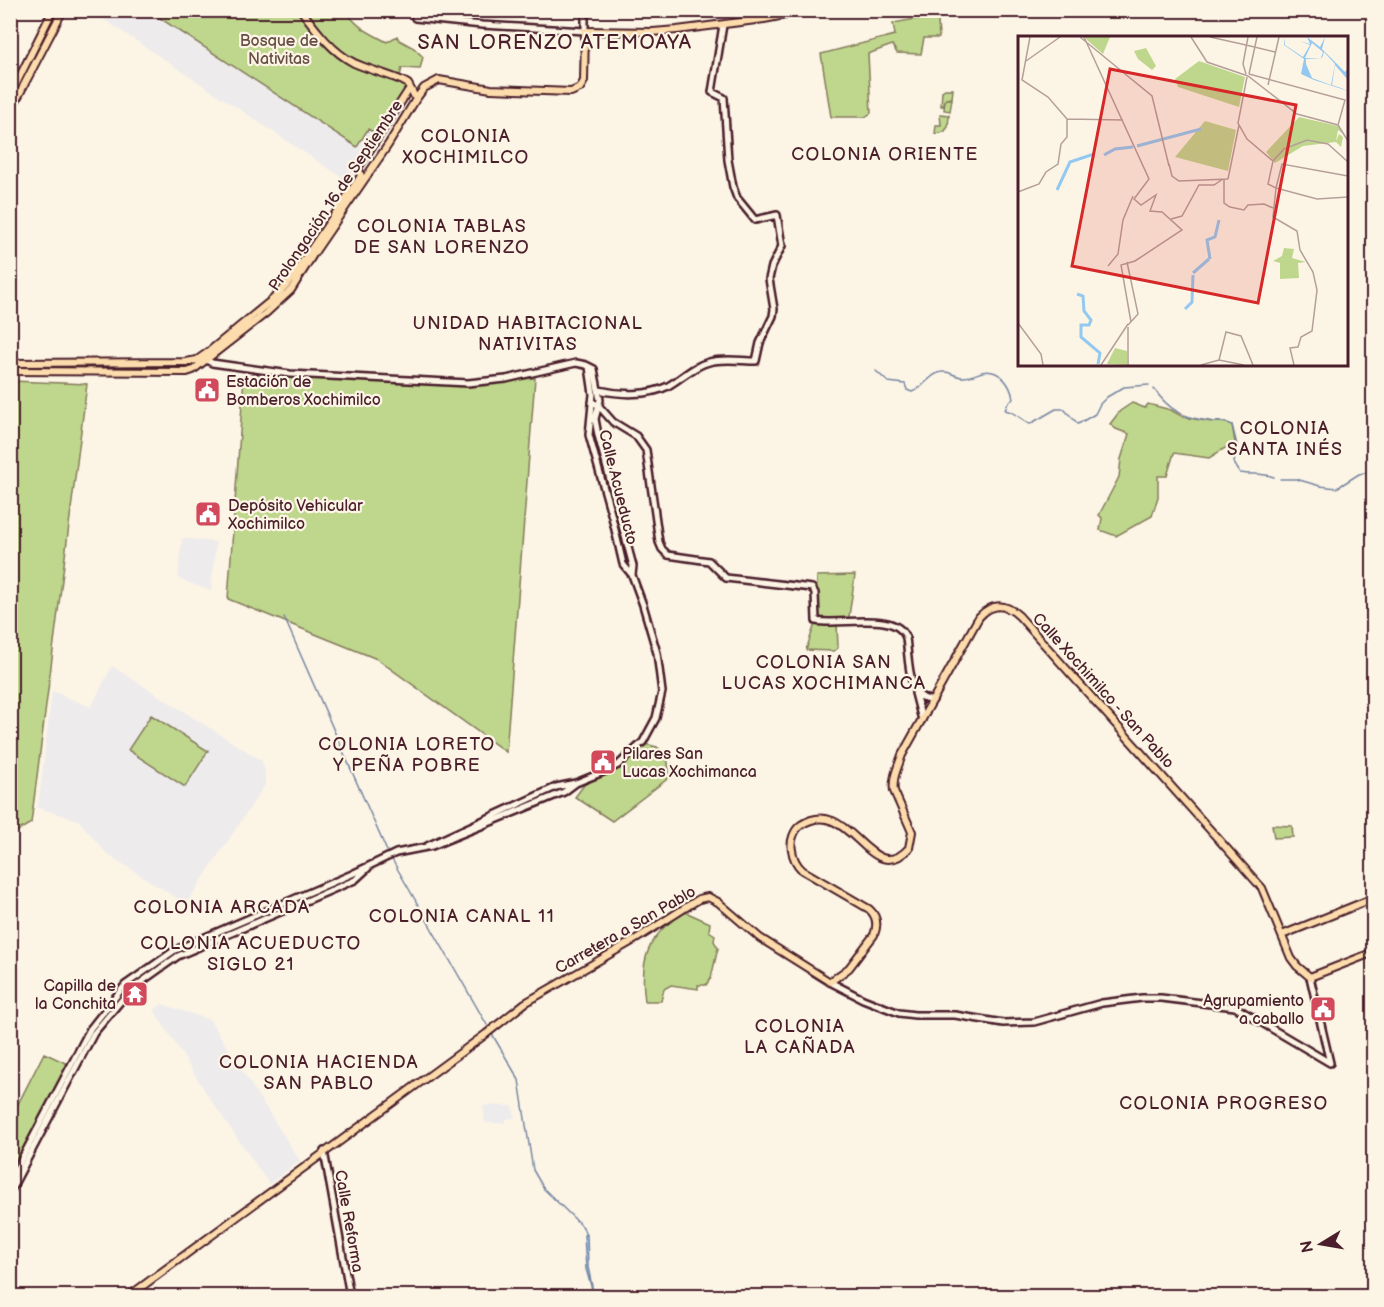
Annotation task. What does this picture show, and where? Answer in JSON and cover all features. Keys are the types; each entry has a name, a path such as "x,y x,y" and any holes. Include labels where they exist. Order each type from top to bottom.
{"main road":[{"path":"10,96 53,10"},
{"path":"10,112 63,10"},
{"path":"301,10 315,29 339,53 355,63 403,81 410,88 424,88"},
{"path":"416,99 424,88 439,80 491,89 561,92 576,90 583,84 585,77 585,30 653,32 778,17 790,10"},
{"name":"Prolongación 16 de Septiembre","path":"410,88 416,99 291,290 267,313 206,357 286,286 361,176 358,168 410,88"},
{"path":"10,363 186,362 206,357"},
{"path":"10,371 182,373 193,370 206,357"},
{"name":"Calle Xochimilco - San Pablo","path":"933,700 979,617 986,610 996,606 1010,608 1262,888 1293,962 1310,977"},
{"path":"830,982 849,968 874,935 877,929 875,917 868,909 802,870 792,851 794,833 798,827 809,820 824,817 834,820 869,850 881,857 892,858 906,852 911,844 912,832 897,799 893,785 894,777 902,755 933,700"},
{"name":"Carretera a San Pablo","path":"324,1151 486,1034 525,1003 636,939 699,899 708,897 718,902 760,938 830,982"},
{"path":"1282,935 1374,898"},
{"path":"1310,977 1374,952"},
{"path":"129,1296 324,1151"}],"street":[{"path":"416,10 415,18 482,25 585,30 585,10"},
{"path":"594,383 599,390 625,394 667,387 694,368 708,362 756,361 760,343 773,316 769,279 772,266 782,246 777,215 755,220 735,194 728,160 724,98 713,93 711,89 723,25"},
{"name":"Calle Acueducto","path":"206,357 290,374 468,383 506,379 576,363 589,367 597,402 595,419 598,435 633,566 632,575"},
{"path":"599,390 597,402 608,418 636,436 646,450 659,542 665,552 677,557 694,557 709,561 726,578 812,588 815,593 816,621 829,623 880,621 897,625 906,638 922,720"},
{"path":"597,402 608,392"},
{"name":"Calle Acueducto","path":"10,1181 90,1029 119,997 178,956 253,920 355,880 374,862 396,853 432,846 564,792 576,783 618,765 639,747 650,733 661,705 663,692 659,663 643,605 632,575 623,564 591,439 597,402"},
{"path":"591,439 598,435"},
{"path":"915,692 922,698 933,700"},
{"path":"830,982 863,999 899,1013 955,1015 1012,1024 1034,1022 1102,1004 1142,998 1235,1007 1330,1063 1310,977"},
{"name":"Calle Acueducto","path":"10,1192 94,1033 119,997"},
{"name":"Calle Reforma","path":"324,1151 350,1296"}],"shaded area":[{"path":"91,11 149,11 357,146 368,129 377,134 356,167 359,173 352,184"},
{"path":"182,538 216,542 211,591 178,579"},
{"path":"112,666 262,761 265,785 186,904 107,854 78,820 38,808 52,691 91,707"},
{"path":"162,1004 210,1020 300,1161 269,1184 210,1099 154,1010"},
{"path":"483,1106 513,1106 515,1118 506,1119 505,1123 485,1123"}],"green space":[{"name":"Bosque de Nativitas","path":"149,11 300,11 334,52 405,84 407,88 377,134 368,129 357,147"},
{"path":"306,11 345,11 364,29 387,42 397,36 399,40 414,48 423,57 420,69 402,68 400,76 356,59 336,46"},
{"path":"934,11 942,11 938,21 939,38 924,38 921,54 897,53 892,45 868,54 871,113 865,117 831,117 821,54 895,35 893,23 932,16"},
{"path":"953,89 952,98 945,99 952,99 950,111 944,110 945,100 941,106 942,91"},
{"path":"940,114 949,115 948,127 944,132 935,134 936,125 941,125"},
{"path":"244,377 468,383 535,378 506,752 377,659 228,599"},
{"path":"11,381 87,384 31,823 11,835"},
{"path":"1132,403 1145,408 1148,404 1171,410 1183,417 1225,422 1232,425 1235,442 1209,458 1174,453 1167,476 1158,476 1158,497 1152,516 1116,536 1100,530 1102,518 1099,515 1119,477 1121,459 1129,434 1110,424 1120,411"},
{"path":"598,438 630,561 630,570 625,563 612,504 592,441"},
{"path":"855,575 848,623 837,623 838,648 834,651 806,650 816,621 817,576"},
{"path":"151,715 208,751 185,787 128,750"},
{"path":"645,744 657,747 667,756 670,777 612,821 575,797 587,781 623,765"},
{"path":"1272,825 1292,826 1293,837 1274,838"},
{"path":"683,911 710,923 709,931 715,935 714,941 718,948 711,978 706,985 698,985 698,989 671,985 664,989 661,1001 645,1001 643,972 649,950 661,930"},
{"path":"44,1053 68,1064 11,1175 11,1118"}],"water":[{"path":"584,1235 587,1235 588,1267 594,1296 586,1269"}],"waterway":[{"path":"876,371 888,382 905,384 907,390 912,392 942,372 964,377 982,372 994,372 1003,378 1012,393 1013,399 1005,410 1030,424 1056,409 1064,409 1078,424 1095,414 1107,397 1124,387 1149,385"},
{"path":"1154,389 1177,412 1200,420 1232,425 1237,445 1234,463 1240,473 1274,477"},
{"path":"1280,479 1296,479 1337,488 1359,474 1374,471"},
{"path":"284,617 386,849 487,1025"},
{"path":"492,1034 519,1080 533,1170 544,1189 583,1227 586,1236"}],"place":[{"name":"Estación de Bomberos Xochimilco","path":"207,390"},
{"name":"Depósito Vehicular Xochimilco","path":"208,514"},
{"name":"Pilares San Lucas Xochimanca","path":"603,762"},
{"name":"Capilla de la Conchita","path":"135,994"},
{"name":"Agrupamiento a caballo","path":"1323,1009"}],"district":[{"name":"SAN LORENZO ATEMOAYA","path":"555,42"},
{"name":"COLONIA XOCHIMILCO","path":"466,146"},
{"name":"COLONIA ORIENTE","path":"885,154"},
{"name":"COLONIA TABLAS DE SAN LORENZO","path":"442,236"},
{"name":"UNIDAD HABITACIONAL NATIVITAS","path":"528,333"},
{"name":"COLONIA SANTA INÉS","path":"1285,438"},
{"name":"COLONIA SAN LUCAS XOCHIMANCA","path":"824,672"},
{"name":"COLONIA LORETO Y PEÑA POBRE","path":"407,754"},
{"name":"COLONIA ARCADA","path":"222,907"},
{"name":"COLONIA CANAL 11","path":"462,916"},
{"name":"COLONIA ACUEDUCTO SIGLO 21","path":"251,953"},
{"name":"COLONIA LA CAÑADA","path":"800,1036"},
{"name":"COLONIA HACIENDA SAN PABLO","path":"319,1072"},
{"name":"COLONIA PROGRESO","path":"1224,1103"}]}
